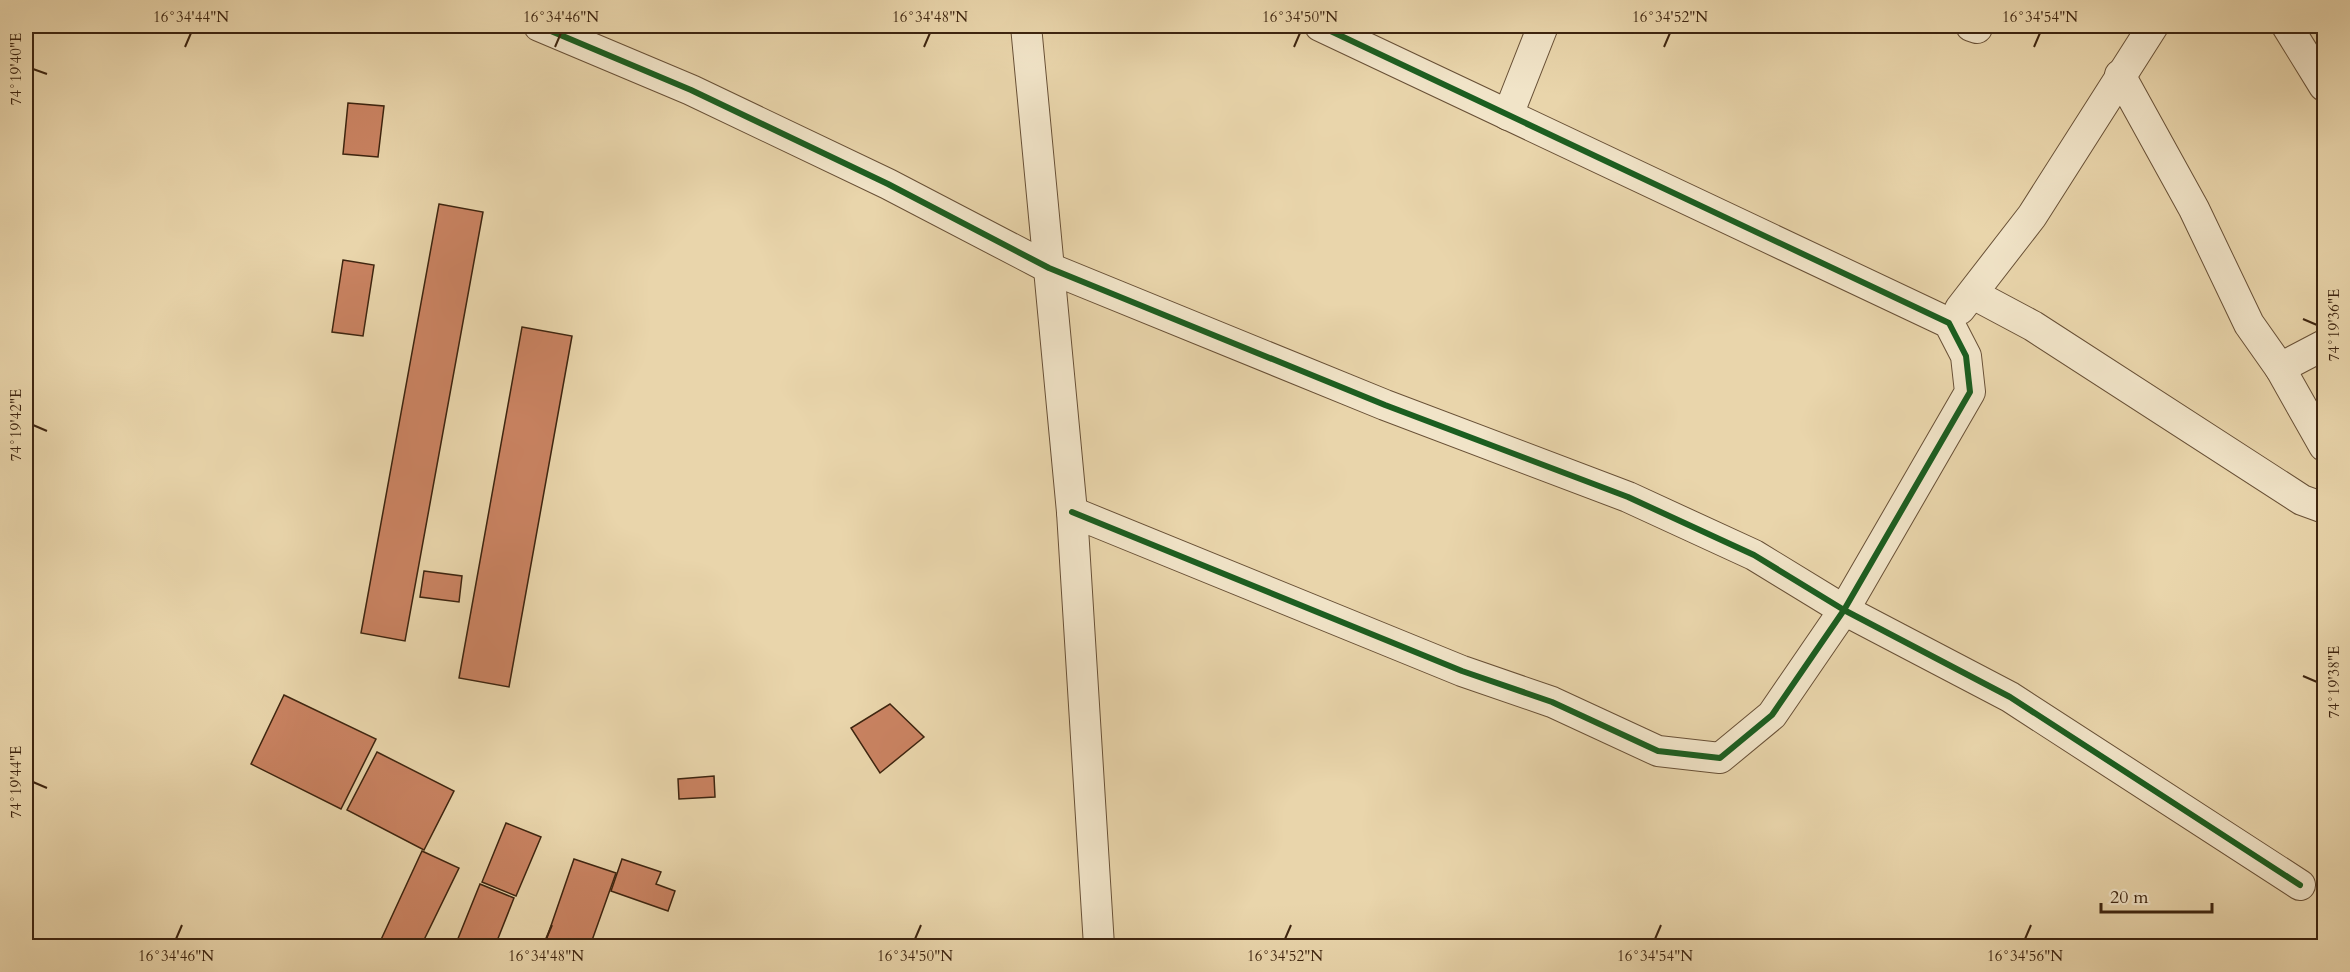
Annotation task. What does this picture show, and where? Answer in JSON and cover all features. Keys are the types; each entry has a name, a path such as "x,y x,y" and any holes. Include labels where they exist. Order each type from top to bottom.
{"street":[{"path":"539,26 691,90 888,184 1049,268 1385,405 1628,497 1754,555 1844,610 2010,697 2300,885"},
{"path":"1072,512 1462,671 1552,702 1658,751 1720,758 1772,715 1844,610 1970,392 1966,356 1949,323 1320,26"},
{"path":"1508,115 1543,26"},
{"path":"1949,323 2032,216 2153,26"},
{"path":"2287,26 2325,87"},
{"path":"1021,28 1049,268 1072,512 1099,946"},
{"path":"2120,75 2194,209 2249,324 2280,368 2325,446"},
{"path":"1973,294 2033,326 2302,500 2325,508"},
{"path":"2280,368 2325,345"}],"building":[{"path":"348,103 384,106 378,157 343,154"},
{"path":"439,204 483,212 405,641 361,633"},
{"path":"343,260 374,265 363,336 332,332"},
{"path":"522,327 572,336 509,687 459,678"},
{"path":"424,571 462,576 459,602 420,597"},
{"path":"284,695 376,739 341,809 251,764"},
{"path":"890,704 924,737 880,773 851,728"},
{"path":"377,752 454,791 424,850 347,810"},
{"path":"714,776 715,797 679,799 678,779"},
{"path":"506,823 541,837 516,896 482,882"},
{"path":"422,851 459,868 421,946 379,944"},
{"path":"574,859 616,873 590,946 544,946"},
{"path":"622,859 661,872 656,884 675,891 668,911 611,891"},
{"path":"480,884 514,898 495,946 455,946"}],"cycle path":[{"path":"539,26 691,90 888,184 1049,268 1385,405 1628,497 1754,555 1844,610 2010,697 2300,885"},
{"path":"1072,512 1462,671 1552,702 1658,751 1720,758 1772,715 1844,610 1970,392 1966,356 1949,323 1320,26"}]}
